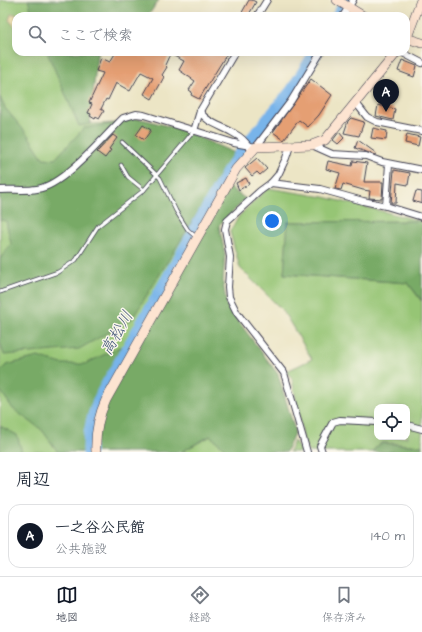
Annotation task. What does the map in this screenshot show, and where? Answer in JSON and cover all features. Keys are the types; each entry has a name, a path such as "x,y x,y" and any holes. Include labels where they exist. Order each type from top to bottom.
{"street":[{"path":"260,12 267,0"},
{"path":"410,29 421,0"},
{"path":"345,3 357,12"},
{"path":"410,40 422,43"},
{"path":"194,131 200,111 233,56"},
{"path":"96,452 95,434 97,423 106,400 197,238 236,169 291,101 319,56"},
{"path":"0,190 38,189 50,185 65,176 123,118 129,115 144,115 194,131 253,147 312,145 325,140 394,56"},
{"path":"409,56 422,63"},
{"path":"356,103 367,117 377,122 422,131"},
{"path":"200,111 203,118 234,133 253,147"},
{"path":"312,145 332,154 366,156 389,164 422,170"},
{"path":"290,146 278,175 271,183 227,221 225,229 230,258 228,287 229,297 237,313 284,373 307,452"},
{"path":"386,206 389,164"},
{"path":"271,183 320,189 422,217"},
{"path":"322,452 320,446 333,422 340,420 374,422"},
{"path":"410,426 422,429"}],"lane":[{"path":"0,292 58,272 76,260 98,226 144,190 194,131"},
{"path":"122,142 157,175 188,230 197,238"},
{"path":"121,165 128,177 144,190"}],"green space":[{"path":"0,0 44,0 48,12 12,12 12,56 64,56 89,124 118,123 201,208 156,343 124,452 0,452"},
{"path":"28,0 159,0 151,12 32,12"},
{"path":"49,56 97,56 90,124 79,126"},
{"path":"0,97 5,108 28,135 43,158 55,159 84,128 118,123 132,118 146,120 179,129 235,153 132,319 79,349 4,355 0,342 0,259 11,244 6,221 0,220"},
{"path":"229,187 246,199 219,225 225,254 223,283 227,306 278,374 295,431 286,452 229,452 210,436 181,452 58,452 42,430 13,409 0,390 0,372 6,365 38,357 62,364 85,364 132,341 156,310"},
{"path":"268,188 324,197 422,221 288,222 284,274 408,283 422,302 422,446 382,443 373,452 309,452 304,442 292,379 287,371 312,359 283,311 240,268 230,232 239,216"},
{"path":"422,221 422,301 408,283 284,274 288,222"},
{"path":"0,426 17,435 22,452 0,452"},
{"path":"211,436 229,452 181,452"},
{"path":"294,441 301,452 289,452"},
{"path":"382,443 422,446 422,452 372,452"}],"sand":[{"path":"11,14 12,14 12,23 9,20"}],"building":[{"path":"249,0 256,2 250,12 242,12"},
{"path":"114,56 169,56 165,65 167,67 162,75 164,77 152,99 144,94 153,78 141,72 130,91 116,83 108,100 106,99 101,109 104,111 99,119 96,117 95,119 88,113 92,104 89,103 103,73 96,71 101,58 110,62"},
{"path":"174,56 226,56 199,99 191,95 192,92 189,90 195,81 179,70 184,61"},
{"path":"402,60 417,66 414,77 398,71"},
{"path":"311,79 332,95 319,115 308,127 299,120 284,140 273,132"},
{"path":"378,105 395,109 393,120 376,116"},
{"path":"351,118 364,122 359,136 344,133 348,121"},
{"path":"143,125 151,130 144,140 136,135"},
{"path":"373,128 387,131 386,140 371,138"},
{"path":"339,132 344,138 338,144 333,140"},
{"path":"407,134 420,137 418,146 405,143"},
{"path":"113,135 117,138 109,149 111,150 105,158 97,152"},
{"path":"358,140 376,153 375,155 355,148"},
{"path":"257,158 267,169 260,175 257,172 252,176 245,168"},
{"path":"328,161 352,166 353,161 367,163 364,182 383,182 382,199 369,198 370,191 343,184 341,190 335,189 340,173 326,169"},
{"path":"394,170 410,173 408,185 397,183 396,203 391,203"},
{"path":"246,178 249,184 239,190 236,183"},
{"path":"416,191 422,192 422,204 413,201"}],"waterway":[{"name":"高松川","path":"340,12 348,0"},
{"name":"高松川","path":"250,141 292,91 314,56"},
{"name":"高松川","path":"194,232 231,167 242,152"},
{"name":"高松川","path":"89,452 92,421 103,392 191,238"}],"place":[{"name":"一之谷公民館","path":"386,112"}]}
